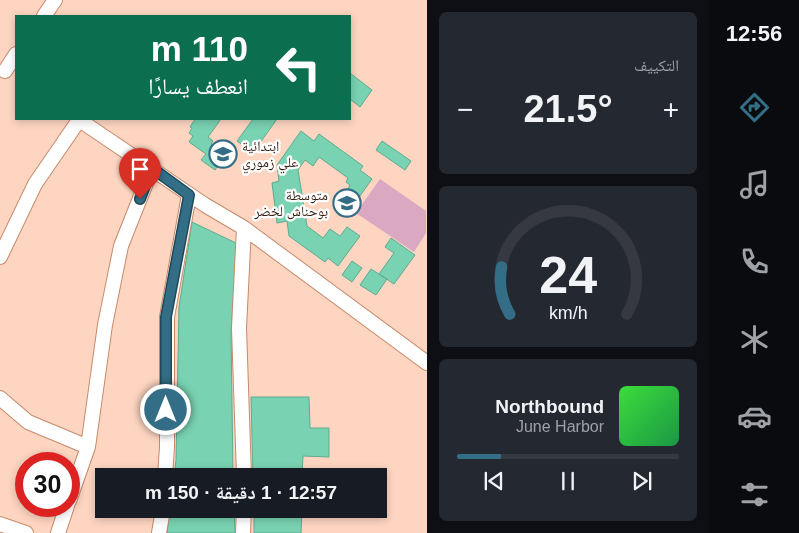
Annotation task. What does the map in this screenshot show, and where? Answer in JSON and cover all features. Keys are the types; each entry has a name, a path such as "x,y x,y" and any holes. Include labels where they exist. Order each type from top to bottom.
{"street":[{"path":"45,15 55,0"},
{"path":"7,72 15,56"},
{"path":"0,257 35,184 77,120"},
{"path":"80,120 189,195 244,228 426,363"},
{"path":"80,470 88,447 105,325 121,246 152,168"},
{"path":"165,468 166,317 189,195"},
{"path":"244,228 239,328 244,468"},
{"path":"0,398 28,422 88,447"},
{"path":"58,533 63,517"},
{"path":"159,533 162,518"},
{"path":"243,533 244,518"},
{"path":"0,524 26,533"}],"shaded area":[{"path":"380,179 426,211 426,233 414,252 356,213"}],"building":[{"path":"351,74 372,90 360,107 351,100"},
{"path":"194,120 220,120 208,137 213,141 211,144 226,154 215,170 201,160 206,154 189,142 193,136 189,133 192,128 190,127"},
{"path":"252,120 276,120 257,147 255,146 251,151 237,141"},
{"path":"301,131 314,141 319,134 363,166 360,170 372,179 357,200 346,192 350,185 346,182 348,178 319,157 313,166 305,160 298,170 307,226 323,238 330,229 340,236 347,227 360,236 338,266 328,258 325,262 289,236 287,221 277,223 272,183 279,181 277,165"},
{"path":"382,141 411,161 405,170 376,150"},
{"path":"192,222 238,244 231,331 233,468 175,468 179,307"},
{"path":"391,238 415,255 394,284 379,274 394,253 385,247"},
{"path":"352,261 362,268 352,282 342,275"},
{"path":"371,269 387,279 376,295 360,285"},
{"path":"251,397 309,397 310,428 329,428 329,457 303,456 302,468 253,468"},
{"path":"169,518 234,518 235,533 167,533"},
{"path":"254,518 302,518 301,533 254,533"}],"place":[{"name":"ابتدائية علي زموري","path":"223,154"},
{"name":"متوسطة بوحناش لخضر","path":"347,203"}],"route":[{"path":"140,199 152,168 189,195 166,317 166,410"}]}
